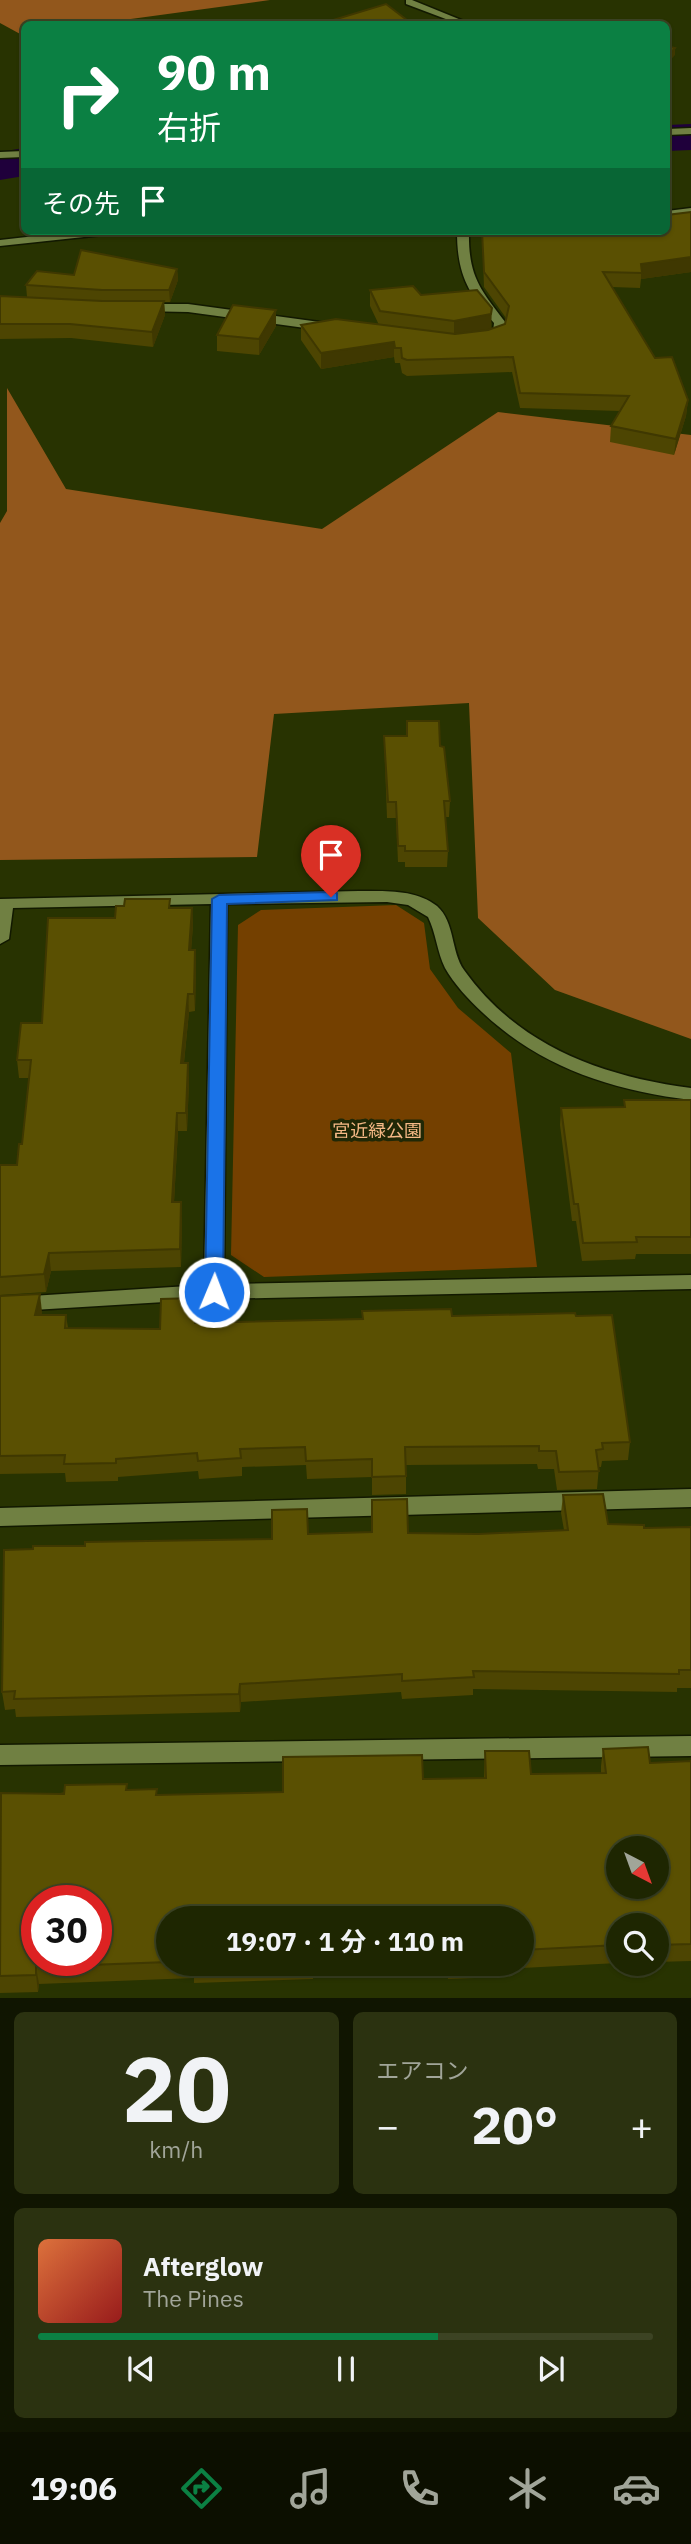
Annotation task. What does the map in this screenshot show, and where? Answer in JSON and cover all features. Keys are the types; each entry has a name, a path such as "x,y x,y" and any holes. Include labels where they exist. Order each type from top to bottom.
{"street":[{"path":"409,2 458,21"},
{"path":"670,132 691,131"},
{"path":"0,155 21,154"},
{"path":"670,214 691,211"},
{"path":"0,243 75,235"},
{"path":"463,235 462,260 472,290 500,323 499,334 465,341"},
{"path":"127,308 188,308 339,329"},
{"path":"0,939 5,903 412,898 434,912 454,970 494,1017 558,1061 641,1089 691,1094"},
{"path":"214,1292 219,899"},
{"path":"0,1305 214,1292 691,1282"},
{"path":"0,1517 691,1498"},
{"path":"0,1755 691,1746"}],"green space":[{"name":"宮近緑公園","path":"396,905 424,923 430,969 458,1008 511,1053 537,1267 264,1277 231,1255 238,925 261,910"}],"shaded area":[{"path":"0,0 270,0 116,21 21,21 21,34 0,23"},
{"path":"7,388 66,489 322,529 498,412 691,435 691,1039 555,990 478,918 469,703 274,714 257,857 0,860 0,523 7,511"}],"building":[{"path":"386,4 408,21 330,21"},
{"path":"691,212 691,257 641,264 642,273 603,272 655,358 672,357 688,400 676,439 611,426 629,396 520,393 513,357 407,360 402,358 401,348 395,348 394,342 321,353 301,325 336,319 455,334 488,330 505,324 509,306 484,272 482,235 670,235 670,215"},
{"path":"81,250 177,269 169,290 102,290 26,285 37,271 74,275"},
{"path":"413,286 421,295 477,290 492,308 491,314 454,321 380,311 370,290"},
{"path":"0,296 164,301 152,332 70,324 0,324"},
{"path":"233,305 276,310 259,339 217,335"},
{"path":"407,721 439,721 440,746 444,747 450,801 444,801 448,851 405,851 405,846 398,846 396,802 388,802 384,736 407,736"},
{"path":"125,899 170,899 169,908 192,908 189,950 195,950 194,994 188,994 181,1063 188,1063 186,1113 177,1113 172,1202 181,1202 180,1249 49,1253 44,1274 0,1277 0,1165 17,1165 19,1144 22,1144 31,1060 17,1060 21,1023 42,1023 48,918 115,918 116,906 124,906"},
{"path":"624,1100 691,1100 691,1237 636,1237 637,1242 583,1243 578,1204 574,1204 561,1108 625,1107"},
{"path":"40,1294 35,1315 66,1315 65,1328 160,1329 161,1299 195,1298 195,1323 363,1319 362,1311 451,1309 452,1316 575,1313 576,1316 612,1315 630,1442 602,1443 603,1449 596,1450 599,1471 559,1472 556,1451 539,1451 539,1446 405,1447 406,1476 372,1477 372,1459 306,1461 305,1447 240,1449 241,1458 198,1461 197,1453 116,1459 116,1463 64,1464 65,1455 0,1456 0,1296"},
{"path":"603,1494 608,1524 644,1525 644,1528 691,1527 691,1670 679,1670 679,1674 473,1671 474,1677 402,1681 402,1674 240,1684 239,1694 14,1699 15,1691 2,1692 4,1550 33,1549 33,1546 85,1546 85,1542 272,1539 272,1510 307,1509 308,1534 372,1532 372,1500 407,1499 408,1533 478,1534 568,1530 563,1495"},
{"path":"648,1747 650,1763 691,1761 691,1944 669,1945 669,1913 606,1913 606,1946 534,1949 534,1906 156,1906 156,1962 112,1964 112,1885 21,1885 21,1975 0,1976 1,1793 64,1794 65,1785 127,1784 126,1790 157,1789 156,1795 283,1792 283,1757 422,1755 423,1779 486,1778 485,1751 529,1751 531,1774 606,1773 603,1749"}],"waterway":[{"path":"670,138 691,137"},
{"path":"0,166 21,162"}],"route":[{"path":"214,1292 219,899 331,897"}]}
